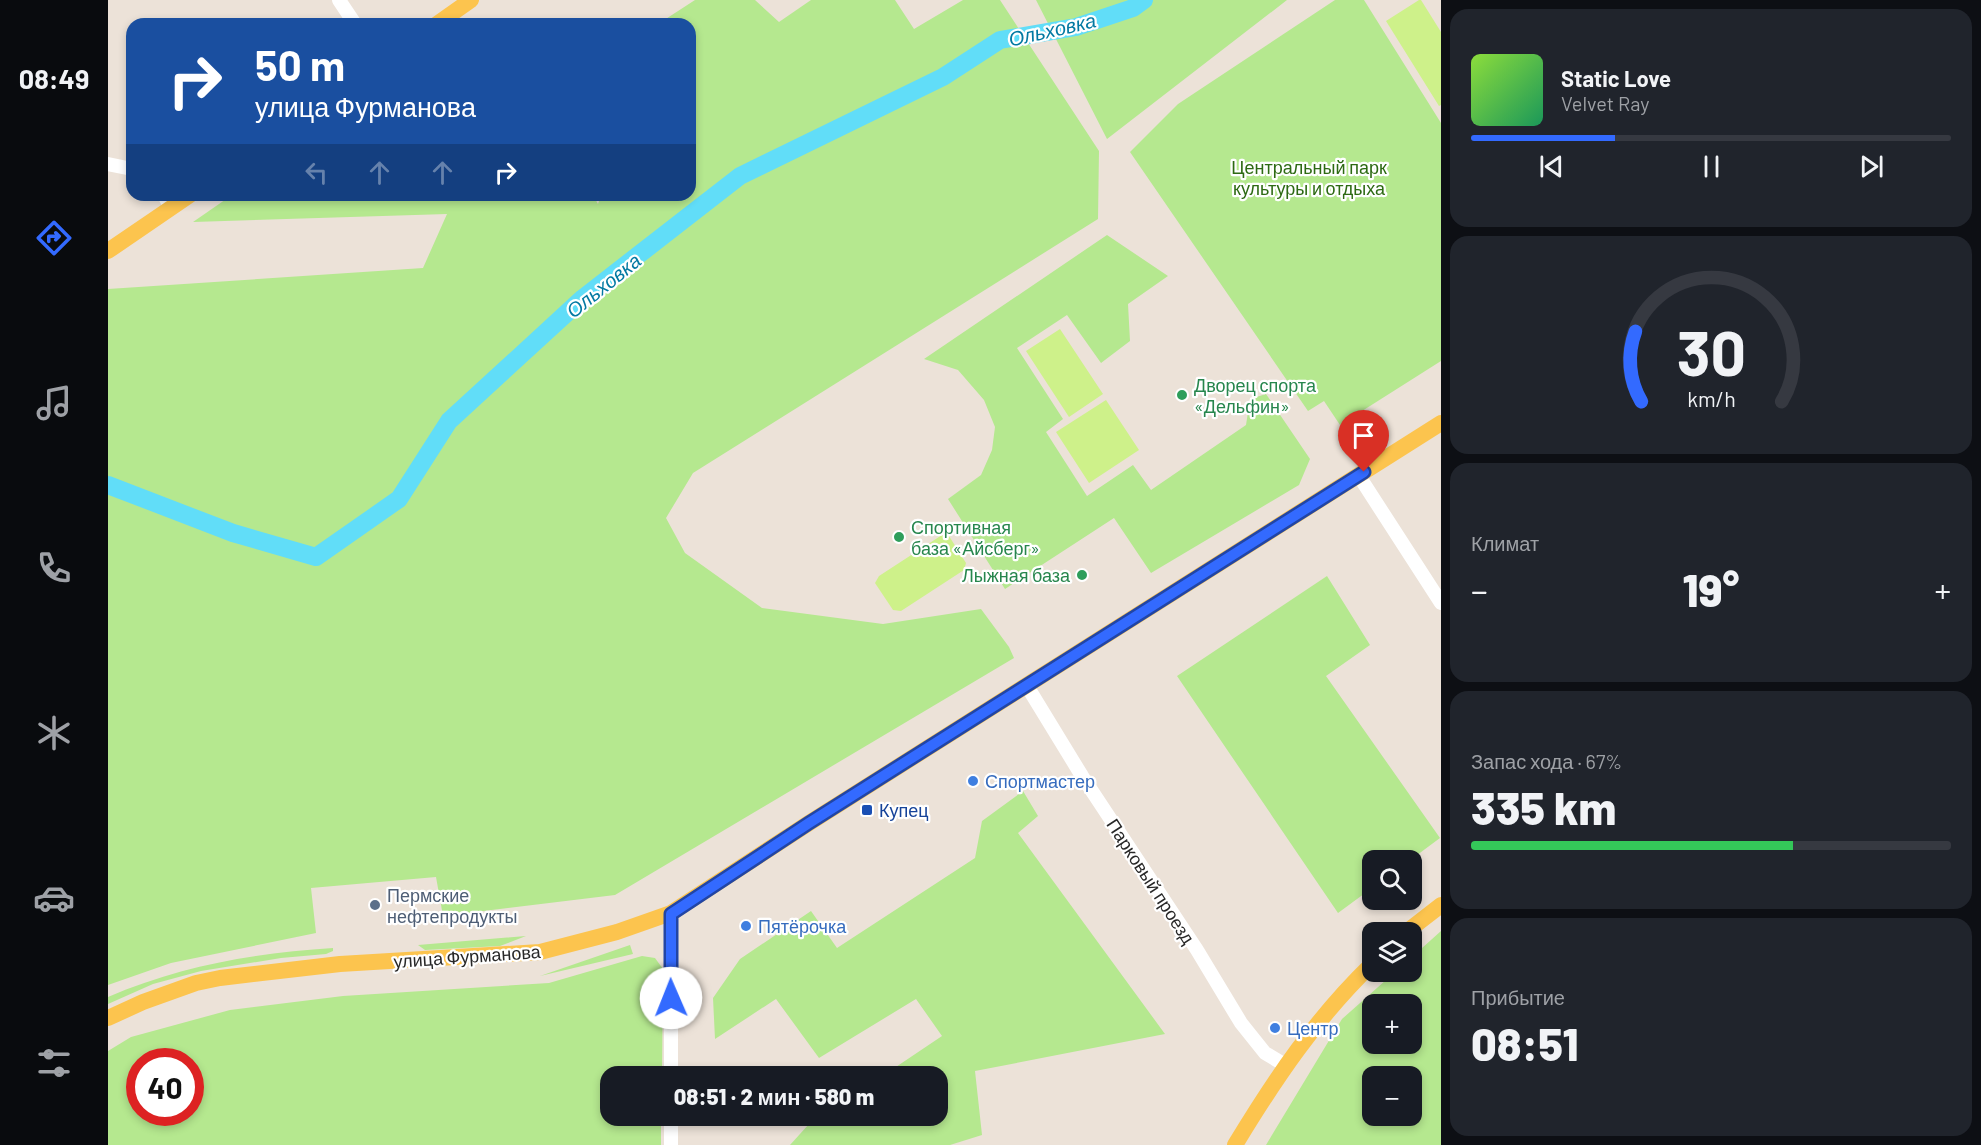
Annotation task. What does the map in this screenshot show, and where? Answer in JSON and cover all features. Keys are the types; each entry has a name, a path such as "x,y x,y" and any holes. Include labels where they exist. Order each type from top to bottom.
{"main road":[{"path":"446,18 471,0"},
{"path":"108,251 168,201"},
{"name":"улица Фурманова","path":"108,1018 143,1002 196,983 220,978 340,964 540,952 617,932 671,914 809,823 1441,423"},
{"path":"1419,922 1441,904"},
{"path":"1235,1145 1309,1033 1362,975"}],"street":[{"path":"339,0 351,18"},
{"path":"108,164 126,168"},
{"path":"1359,476 1441,603"},
{"name":"Парковый проезд","path":"1027,686 1082,776 1197,950 1241,1023 1264,1053 1286,1065"},
{"path":"671,914 671,1066"},
{"path":"671,1126 671,1145"}],"green space":[{"path":"695,0 755,0 779,22 811,0 895,0 914,29 963,0 1000,0 1099,151 1098,219 693,473 666,518 685,553 762,608 883,624 981,609 1009,647 1014,658 615,895 443,916 436,877 311,888 316,933 171,963 108,985 108,289 423,268 447,214 193,222 223,201 596,201 598,204 599,201 696,201 696,18 667,18"},
{"path":"1036,0 1287,0 1107,139"},
{"name":"Центральный парк культуры и отдыха","path":"1335,0 1364,0 1441,123 1441,361 1340,425 1324,401 1308,411 1130,152 1178,104"},
{"path":"1419,0 1441,32 1441,105 1439,106 1386,21"},
{"path":"1107,235 1168,276 1128,304 1130,341 1101,363 1067,315 1017,348 1063,419 1046,432 1087,496 1133,465 1151,490 1246,425 1250,399 1266,394 1310,459 1299,485 1151,573 1114,518 1005,589 948,499 981,475 992,450 995,427 984,400 958,370 924,359"},
{"path":"1060,329 1103,394 1069,417 1026,351"},
{"path":"1106,400 1139,450 1089,483 1056,432"},
{"path":"942,535 949,536 966,563 964,570 901,611 893,610 875,583 879,576"},
{"path":"1327,576 1370,645 1326,676 1440,838 1422,851 1362,850 1362,895 1338,913 1177,676"},
{"path":"1023,791 1038,816 1018,833 1165,1034 975,1071 982,1135 950,1145 790,1145 807,1126 948,1126 948,1066 897,1066 942,1036 916,999 819,1058 776,999 715,1039 713,998 740,959 811,911 837,948 975,858 982,821"},
{"path":"1441,931 1441,1145 1266,1145 1342,1019 1362,1001 1362,1054 1422,1054 1422,994 1370,994 1384,982 1422,982 1422,948"},
{"path":"526,936 500,946 425,950 418,945"},
{"path":"630,945 633,954 540,976"},
{"path":"333,948 333,951 326,954 281,958 201,971 153,984 108,1004 108,997 190,969 275,953"},
{"path":"642,956 655,958 663,969 662,1066 600,1066 600,1126 661,1126 661,1145 108,1145 108,1051 131,1037 230,1010 343,996 549,983"}],"waterway":[{"name":"Ольховка","path":"108,485 233,533 316,557 399,499 449,421 583,298 740,176 943,77 1000,40 1076,27 1133,8 1144,0"}],"place":[{"name":"Дворец спорта «Дельфин»","path":"1182,395"},
{"name":"Спортивная база «Айсберг»","path":"899,537"},
{"name":"Лыжная база","path":"1082,575"},
{"name":"Спортмастер","path":"973,781"},
{"name":"Купец","path":"867,810"},
{"name":"Пермские нефтепродукты","path":"375,905"},
{"name":"Пятёрочка","path":"746,926"},
{"name":"Центр","path":"1275,1028"}],"route":[{"path":"671,998 671,914 809,823 1364,472"}]}
